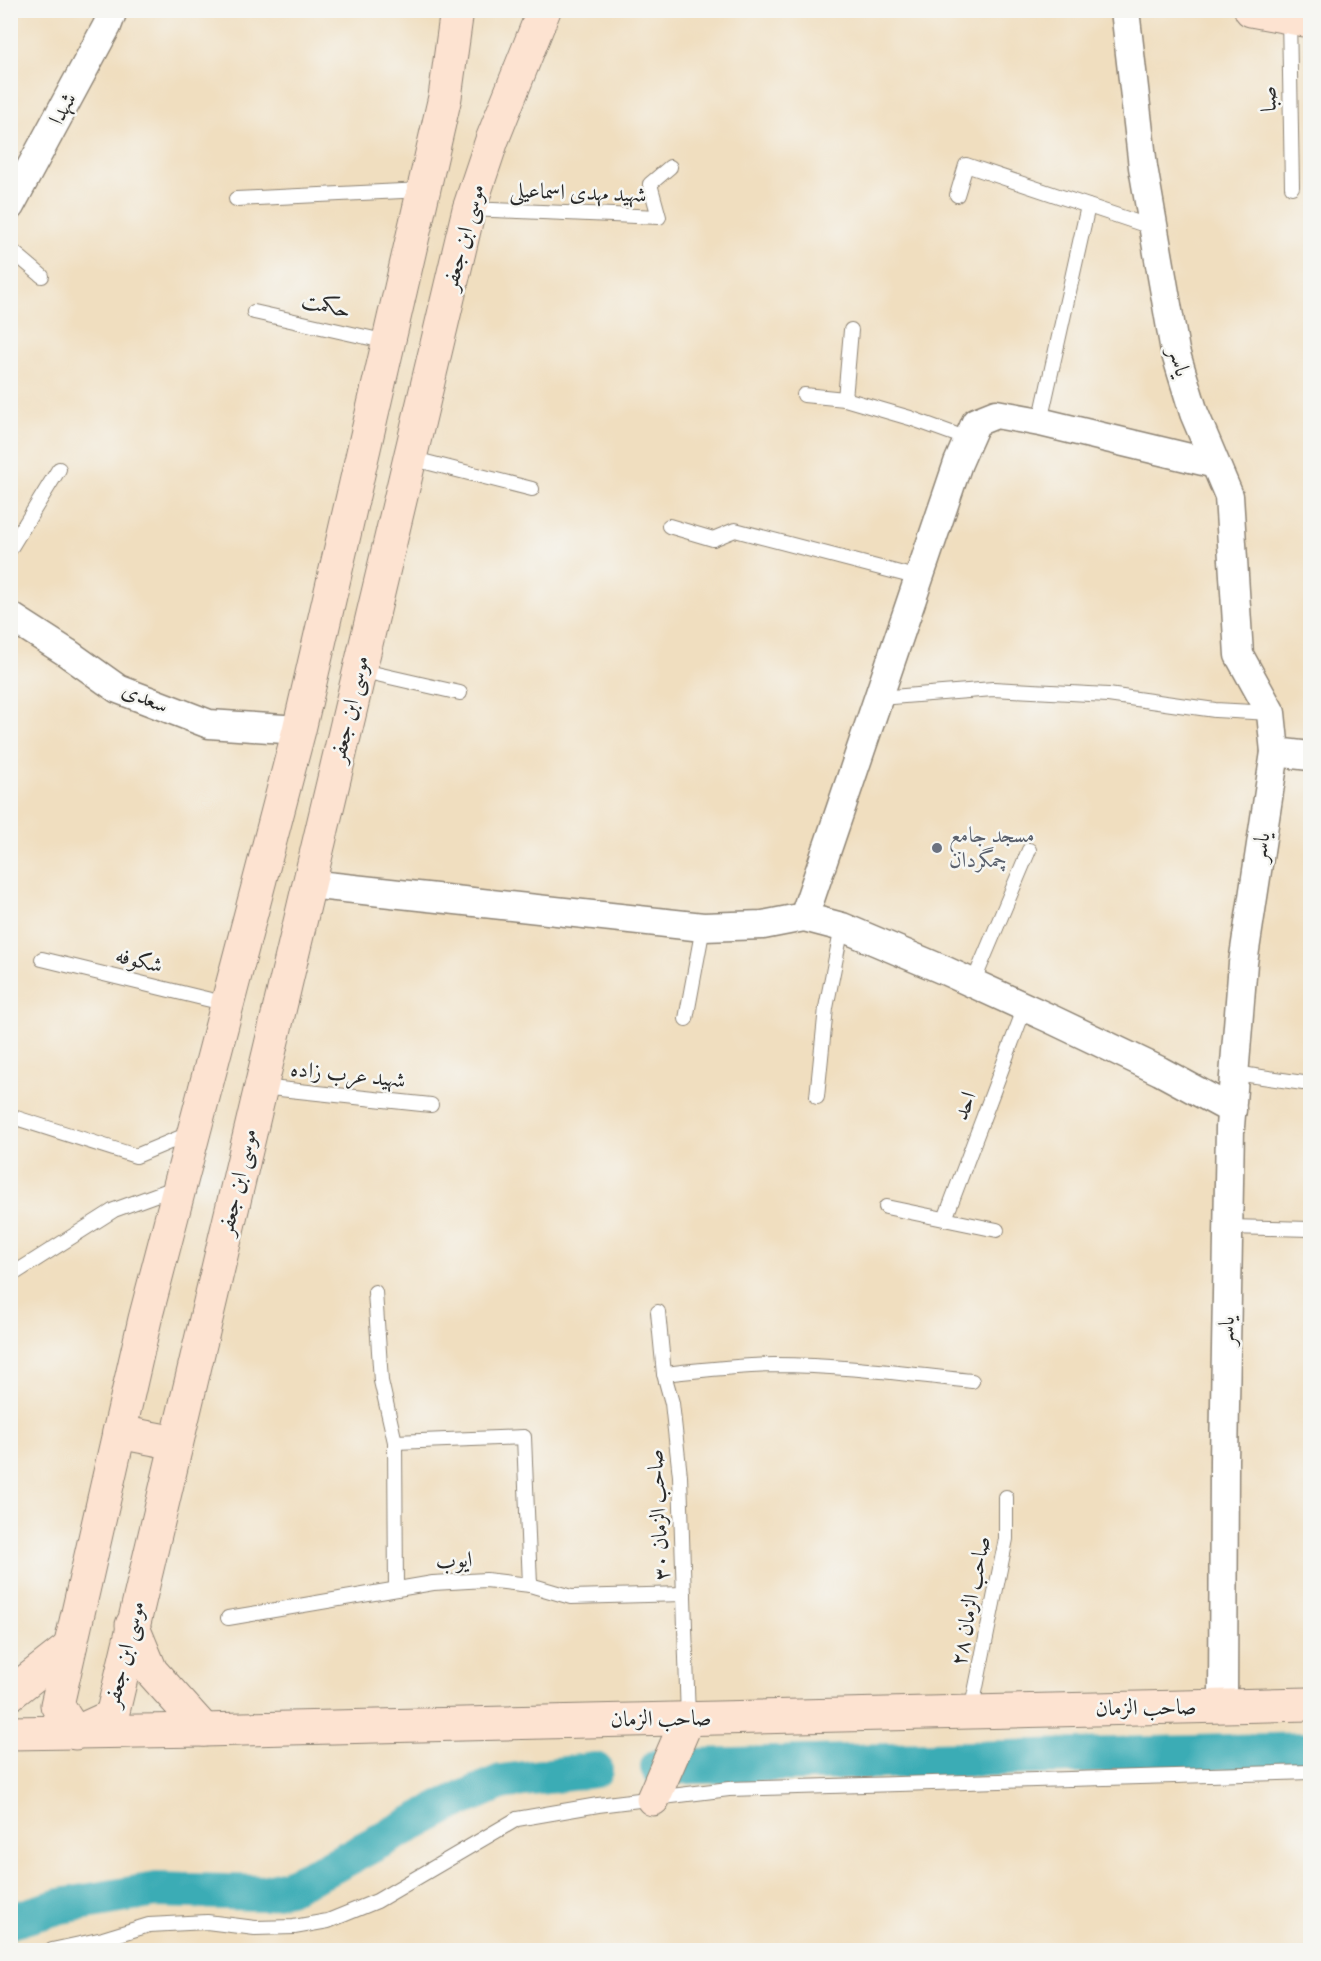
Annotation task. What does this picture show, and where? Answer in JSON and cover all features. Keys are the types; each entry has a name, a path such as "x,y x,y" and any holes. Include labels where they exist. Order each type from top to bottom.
{"street":[{"name":"شهدا","path":"10,206 107,26 112,10"},
{"name":"موسی ابن جعفر","path":"457,10 445,97 299,730 145,1319 57,1705 75,1733 112,1716 469,209 492,140 544,10"},
{"name":"یاسر","path":"1125,10 1143,168 1175,351 1194,413 1229,496 1239,655 1271,713 1275,752 1244,963 1232,1110 1224,1449 1223,1706"},
{"path":"1251,10 1296,16"},
{"path":"804,917 958,463 976,422 996,414 1040,422 1215,464"},
{"name":"سعدی","path":"10,616 118,689 209,724 299,730"},
{"path":"1275,752 1311,756"},
{"path":"308,884 703,927 763,925 804,917 842,927 973,982 1160,1071 1232,1110"},
{"path":"119,1432 176,1443"},
{"path":"132,1625 151,1671 204,1730"},
{"path":"10,1694 70,1647"},
{"name":"صاحب الزمان","path":"10,1733 1311,1704"},
{"path":"653,1799 688,1718"}],"lane":[{"name":"صبا","path":"1292,187 1296,16"},
{"path":"957,195 966,165 1154,228"},
{"name":"شهید مهدی اسماعیلی","path":"469,209 659,217 650,184 670,167"},
{"path":"236,199 423,190"},
{"path":"1040,422 1088,206"},
{"path":"10,249 42,276"},
{"name":"حکمت","path":"254,312 388,342"},
{"path":"845,399 851,330"},
{"path":"804,395 845,399 910,418 969,439"},
{"path":"410,458 532,489"},
{"path":"10,549 60,469"},
{"path":"669,526 713,539 735,530 919,578"},
{"path":"359,670 460,693"},
{"path":"879,698 993,689 1108,695 1215,710 1271,713"},
{"path":"973,982 1029,850"},
{"path":"686,1019 703,927"},
{"path":"817,1097 826,1008 842,927"},
{"name":"شکوفه","path":"42,959 227,1004"},
{"name":"احد","path":"945,1220 1025,1007"},
{"path":"1235,1073 1303,1083"},
{"name":"شهید عرب زاده","path":"261,1087 431,1105"},
{"path":"10,1116 136,1156 193,1132"},
{"path":"10,1276 114,1210 179,1186"},
{"path":"886,1207 998,1230"},
{"path":"1229,1227 1311,1229"},
{"path":"375,1292 381,1381 395,1442 396,1589"},
{"name":"صاحب الزمان ۳۰","path":"658,1312 664,1374 672,1403 680,1476 688,1718"},
{"path":"664,1374 716,1368 776,1365 889,1372 972,1381"},
{"path":"395,1442 524,1437 530,1585"},
{"name":"صاحب الزمان ۲۸","path":"971,1712 1006,1539 1006,1497"},
{"name":"ایوب","path":"228,1618 433,1583 486,1580 530,1585 571,1597 684,1594"},
{"path":"52,1950 104,1939 149,1925 207,1922 265,1928 294,1927 328,1921 377,1901 517,1819 598,1805 729,1789 1311,1772"}],"waterway":[{"path":"658,1767 1310,1750"},
{"path":"10,1921 61,1906 156,1890 263,1893 288,1887 446,1806 501,1782 595,1770"}],"place":[{"name":"مسجد جامع چمگردان","path":"937,848"}]}
